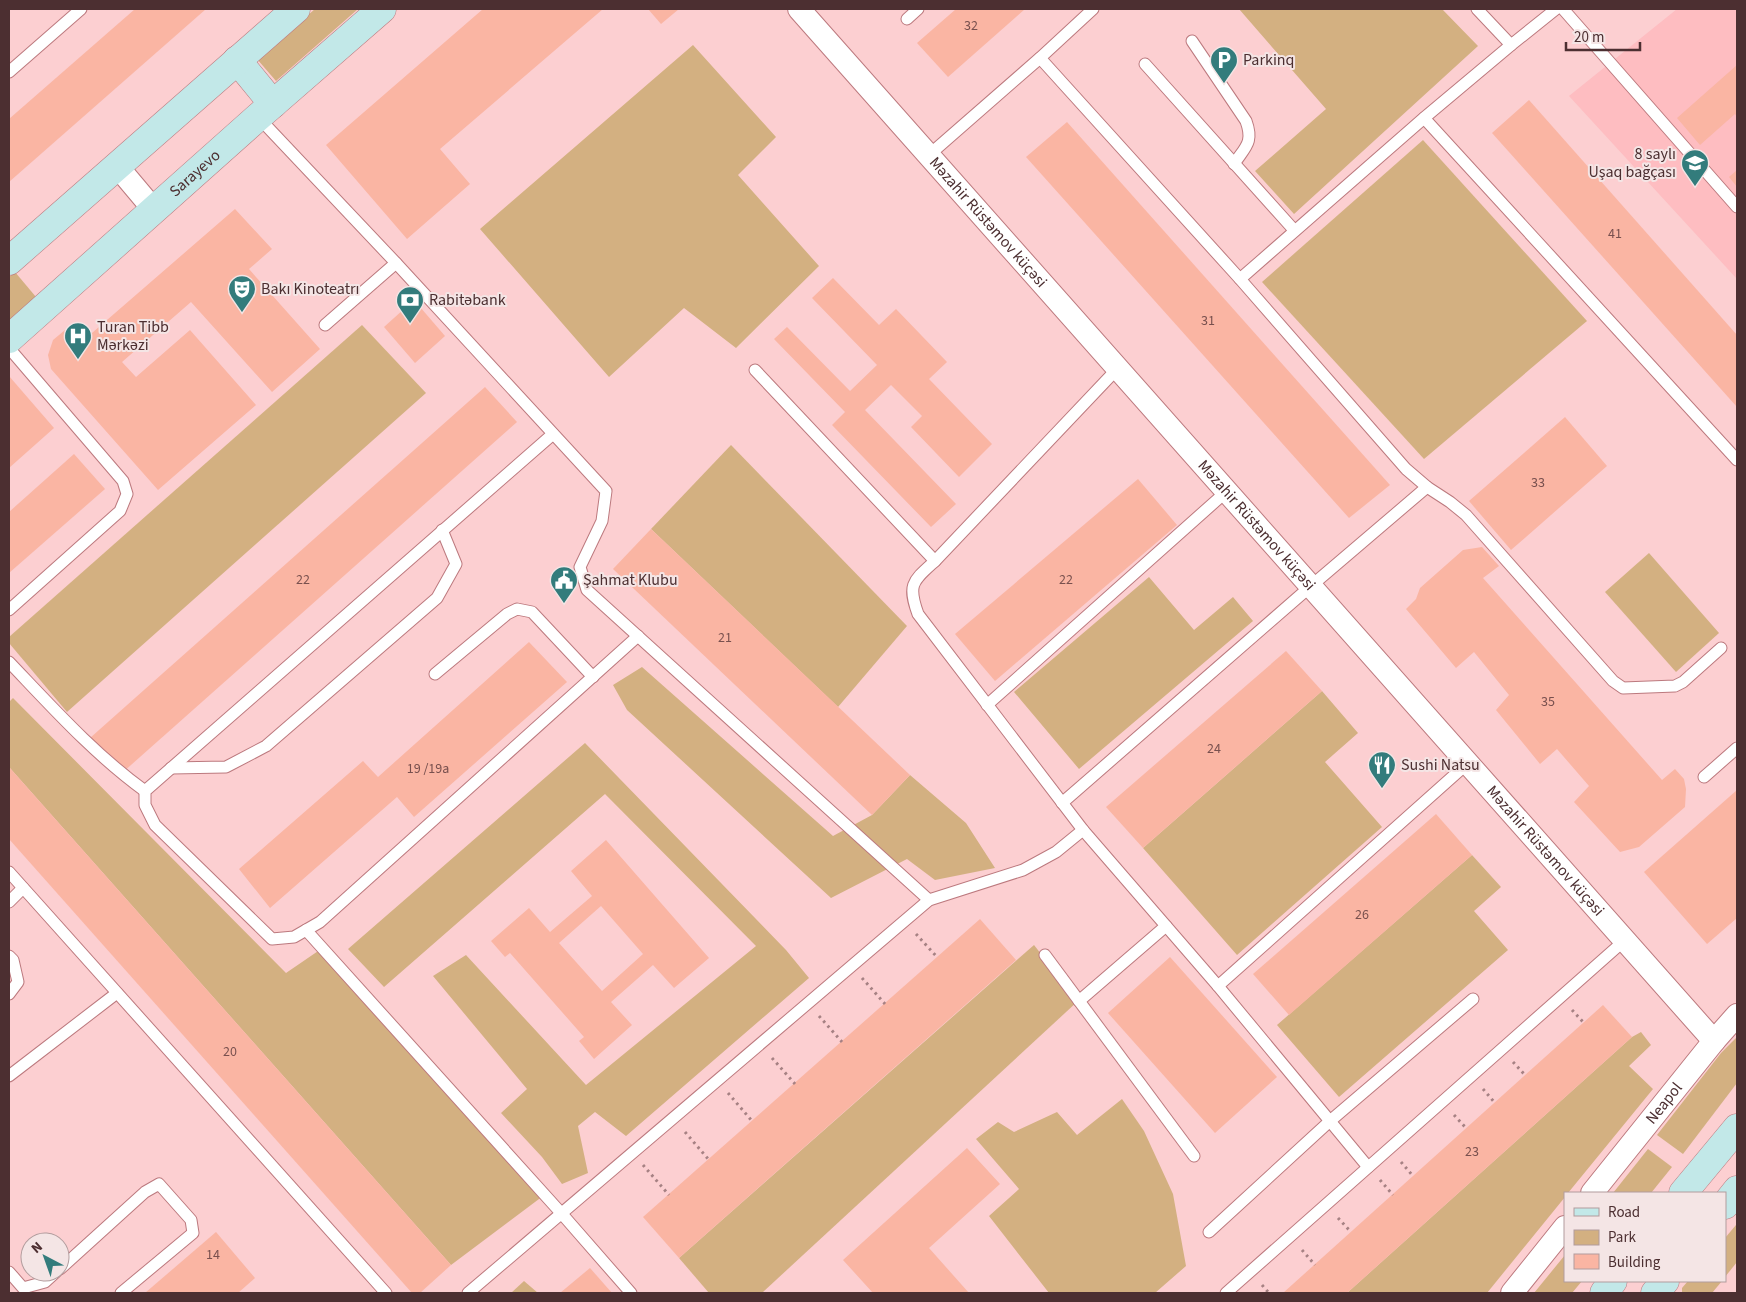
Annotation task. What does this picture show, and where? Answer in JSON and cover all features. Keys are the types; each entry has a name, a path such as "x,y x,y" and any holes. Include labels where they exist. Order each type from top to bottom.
{"street":[{"path":"9,261 296,9"},
{"name":"Sarayevo","path":"9,339 382,9"},
{"name":"Məzahir Rüstəmov küçəsi","path":"799,9 1714,1041"},
{"path":"237,60 266,110"},
{"path":"117,166 154,210"},
{"name":"Neapol","path":"1593,1192 1737,1015"},
{"path":"1684,1192 1737,1128"},
{"path":"1726,1204 1737,1190"},
{"path":"1512,1293 1564,1228"},
{"path":"1604,1293 1613,1282"},
{"path":"1655,1293 1664,1282"}],"lane":[{"path":"9,72 81,9"},
{"path":"907,18 918,9"},
{"path":"929,156 1093,9"},
{"path":"1478,9 1511,45"},
{"path":"1240,279 1424,118 1556,9"},
{"path":"1563,9 1737,207"},
{"path":"1192,41 1246,121 1250,140 1234,164"},
{"path":"1040,58 1240,279 1406,469 1466,516 1613,681 1623,688 1675,686 1683,682 1721,648"},
{"path":"1145,64 1294,230"},
{"path":"266,110 396,263 606,491 602,521 580,567 587,590 929,900"},
{"path":"1424,118 1737,460"},
{"path":"325,325 396,263"},
{"path":"9,348 123,481 127,494 120,512 9,610"},
{"path":"1118,368 916,579 912,589 918,614 1083,830 1218,986 1368,1167"},
{"path":"755,370 935,561"},
{"path":"553,434 145,791 145,805 155,825 272,939 294,937 320,922 638,636"},
{"path":"1062,804 1427,487"},
{"path":"987,705 1227,491"},
{"path":"171,768 226,767 266,746 437,598 456,564 442,530"},
{"path":"435,674 507,614 517,609 532,612 593,677"},
{"path":"9,662 88,745 122,775 145,791"},
{"path":"1704,777 1737,748"},
{"path":"1218,986 1468,764"},
{"path":"468,1293 929,900 1023,870 1056,852 1083,830"},
{"path":"9,872 386,1293"},
{"path":"9,902 23,888"},
{"path":"1079,1001 1166,926"},
{"path":"306,930 631,1293"},
{"path":"1226,1293 1625,940"},
{"path":"1045,955 1194,1156"},
{"path":"9,956 12,960 18,982 9,994"},
{"path":"9,1076 116,993"},
{"path":"1209,1232 1330,1121 1473,999"},
{"path":"70,1260 145,1192 159,1184 191,1220 193,1233 122,1293"},
{"path":"9,1272 23,1288 45,1282"}],"path":[{"path":"905,921 937,958"},
{"path":"851,966 885,1004"},
{"path":"808,1003 842,1042"},
{"path":"760,1045 794,1084"},
{"path":"717,1081 752,1121"},
{"path":"673,1119 709,1160"},
{"path":"632,1153 669,1195"}],"shaded area":[{"name":"8 saylı Uşaq bağçası","path":"1677,9 1737,9 1737,279 1569,96"}],"green space":[{"path":"315,9 358,9 276,81 257,59"},
{"path":"1239,9 1442,9 1478,46 1294,214 1255,171 1326,109"},
{"path":"693,45 776,137 738,175 819,266 736,348 684,308 609,377 480,229"},
{"path":"1423,140 1587,321 1424,459 1262,282"},
{"path":"15,272 36,297 9,321 9,277"},
{"path":"362,325 426,393 67,712 9,643 9,637"},
{"path":"731,445 907,626 838,707 651,529"},
{"path":"1649,553 1719,633 1676,672 1605,592"},
{"path":"1149,577 1194,630 1233,597 1253,621 1079,769 1014,692"},
{"path":"642,667 833,836 872,815 910,775 966,823 995,868 935,880 907,859 831,898 627,710 613,685"},
{"path":"1322,691 1358,733 1325,762 1382,827 1237,955 1143,848"},
{"path":"13,698 286,973 324,947 543,1196 451,1265 9,767 9,702"},
{"path":"585,743 786,950 809,978 626,1136 595,1112 578,1126 588,1173 562,1184 542,1157 501,1113 527,1089 433,976 466,955 586,1085 756,946 605,794 384,987 348,949"},
{"path":"1472,855 1501,887 1474,911 1508,950 1339,1097 1277,1025"},
{"path":"1034,945 1078,1001 763,1292 709,1293 679,1258"},
{"path":"1641,1032 1651,1045 1629,1066 1653,1089 1569,1192 1564,1192 1564,1198 1487,1293 1347,1293 1632,1037"},
{"path":"1737,1037 1737,1083 1683,1154 1657,1135 1721,1053"},
{"path":"1122,1099 1144,1131 1173,1194 1186,1266 1155,1293 1049,1293 989,1216 1019,1189 976,1139 998,1122 1014,1132 1057,1112 1077,1135"},
{"path":"1648,1149 1672,1167 1652,1192 1614,1192"},
{"path":"1736,1225 1737,1262 1726,1276 1726,1237"},
{"path":"1564,1256 1564,1282 1581,1282 1572,1293 1534,1293"},
{"path":"524,1281 538,1293 511,1293"},
{"path":"1687,1282 1721,1282 1712,1293 1682,1293 1682,1288"}],"building":[{"path":"135,9 206,9 9,182 9,119"},
{"path":"483,9 603,9 440,149 470,184 407,239 326,145"},
{"path":"648,9 679,9 661,24"},
{"path":"956,9 1025,9 948,77 917,43"},
{"path":"1737,65 1737,117 1735,114 1700,145 1677,118"},
{"path":"1529,100 1737,335 1737,407 1492,133"},
{"path":"1067,122 1390,485 1349,518 1026,157"},
{"path":"1737,170 1737,187 1729,177"},
{"path":"235,209 272,249 249,269 320,349 272,392 191,302 122,362 136,377 190,330 256,405 158,490 51,369 48,355 53,340 65,330 78,327 92,333"},
{"path":"833,278 879,325 896,309 947,362 929,379 992,444 959,477 911,427 922,416 891,385 865,410 956,504 931,527 832,425 845,412 774,339 787,327 850,391 877,365 812,298"},
{"path":"414,300 445,336 415,363 384,327"},
{"path":"9,376 54,428 9,468"},
{"path":"485,387 517,422 122,773 90,738"},
{"path":"1565,417 1607,466 1511,550 1469,501"},
{"path":"74,454 105,489 9,573 9,512"},
{"path":"1138,479 1177,525 995,681 955,634"},
{"path":"651,529 910,775 872,815 613,569"},
{"path":"1482,547 1499,566 1483,578 1662,780 1675,769 1684,779 1686,789 1685,807 1639,847 1620,852 1574,802 1589,786 1557,749 1540,764 1496,710 1509,695 1474,652 1456,668 1406,609 1416,599 1420,588 1463,550"},
{"path":"529,642 567,682 414,817 397,797 270,908 239,869 363,761 378,777"},
{"path":"1286,651 1322,691 1143,848 1106,807"},
{"path":"9,767 451,1265 420,1293 412,1293 9,839"},
{"path":"1737,790 1737,918 1707,944 1644,872"},
{"path":"1436,814 1472,855 1289,1015 1253,974"},
{"path":"606,840 709,958 674,988 653,965 611,1002 632,1025 594,1059 579,1041 584,1037 510,953 505,957 491,941 529,908 550,932 592,896 571,871","holes":["601,906 643,954 602,991 559,943"]},
{"path":"980,919 1016,960 679,1258 643,1217"},
{"path":"1170,957 1277,1077 1215,1133 1108,1013"},
{"path":"1603,1005 1632,1037 1347,1293 1283,1293"},
{"path":"967,1148 1000,1184 929,1248 969,1293 873,1293 843,1260"},
{"path":"216,1232 255,1278 238,1293 145,1293"},
{"path":"590,1268 612,1293 560,1293"}],"place":[{"name":"Parkinq","path":"1224,84"},
{"name":"8 saylı Uşaq bağçası","path":"1695,187"},
{"name":"Bakı Kinoteatrı","path":"242,313"},
{"name":"Rabitəbank","path":"410,324"},
{"name":"Turan Tibb Mərkəzi","path":"78,360"},
{"name":"Şahmat Klubu","path":"564,604"},
{"name":"Sushi Natsu","path":"1382,789"}]}
